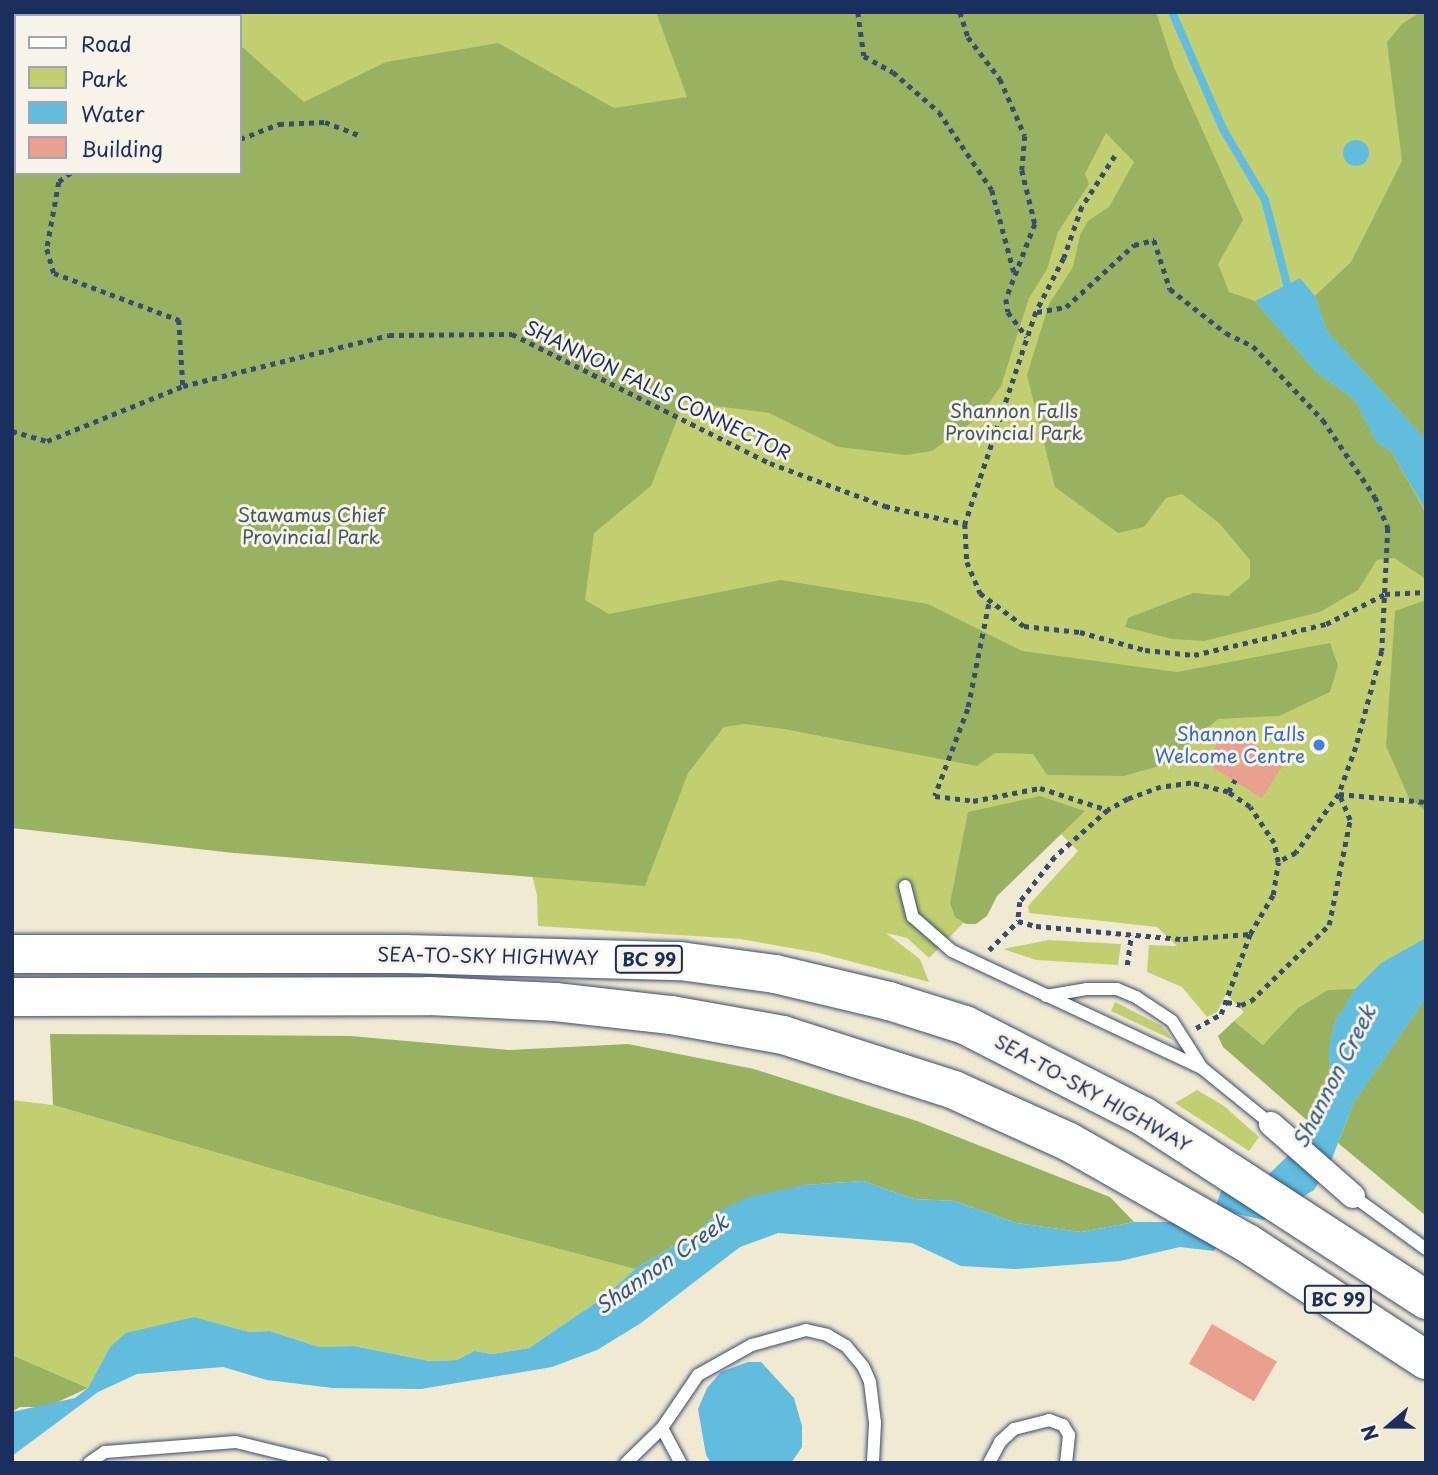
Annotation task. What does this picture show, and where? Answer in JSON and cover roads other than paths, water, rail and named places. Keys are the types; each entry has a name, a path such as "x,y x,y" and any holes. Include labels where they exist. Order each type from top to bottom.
{"highway":[{"name":"SEA-TO-SKY HIGHWAY","path":"12,954 596,957 680,961 775,974 889,1001 965,1025 1132,1110 1238,1176 1426,1300"},
{"name":"BC 99","path":"12,997 429,996 555,1002 783,1035 954,1090 1069,1142 1247,1243 1426,1360"}],"street":[{"path":"1271,1124 1353,1196"}],"lane":[{"path":"905,886 914,917 923,929 977,963 1202,1068 1271,1124"},
{"path":"1046,996 1065,990 1117,989 1154,1007 1184,1034 1202,1068"},
{"path":"1353,1196 1426,1249"},
{"path":"626,1463 662,1429 698,1375 752,1345 806,1330 827,1335 845,1346 863,1366 870,1382 875,1423 873,1463"},
{"path":"989,1463 1000,1442 1014,1429 1049,1420 1063,1425 1069,1435 1066,1463"},
{"path":"662,1429 681,1463"},
{"path":"89,1463 105,1452 236,1441 322,1463"}],"water":[{"path":"1356,140 1365,144 1369,153 1365,162 1356,166 1347,162 1343,153 1347,144"},
{"path":"1300,278 1315,296 1327,331 1426,440 1426,511 1391,451 1377,443 1355,400 1316,372 1255,301"},
{"path":"1426,938 1426,998 1354,1102 1329,1166 1314,1190 1264,1220 1237,1214 1214,1251 1180,1247 1120,1261 1015,1269 961,1266 912,1243 778,1233 740,1247 641,1323 597,1350 552,1367 421,1389 333,1388 267,1380 223,1367 137,1374 98,1392 12,1456 12,1412 75,1398 88,1388 110,1347 126,1333 194,1317 249,1332 270,1331 319,1347 354,1346 429,1361 457,1360 474,1351 493,1354 529,1348 607,1295 635,1269 699,1231 719,1211 749,1197 805,1185 863,1181 914,1199 955,1201 1016,1223 1081,1232 1134,1222 1181,1222 1216,1206 1221,1191 1268,1175 1297,1147 1330,1080 1329,1048 1335,1022 1355,989 1381,963"},
{"path":"748,1362 761,1362 794,1398 802,1426 802,1447 791,1463 711,1463 706,1455 698,1409 707,1388 721,1372"}],"waterway":[{"name":"Shannon Creek","path":"1172,12 1223,129 1265,200 1289,292"}],"place":[{"name":"Shannon Falls Welcome Centre","path":"1319,745"}],"park label":[{"name":"Shannon Falls Provincial Park","path":"1014,422"},
{"name":"Stawamus Chief Provincial Park","path":"311,526"}]}
